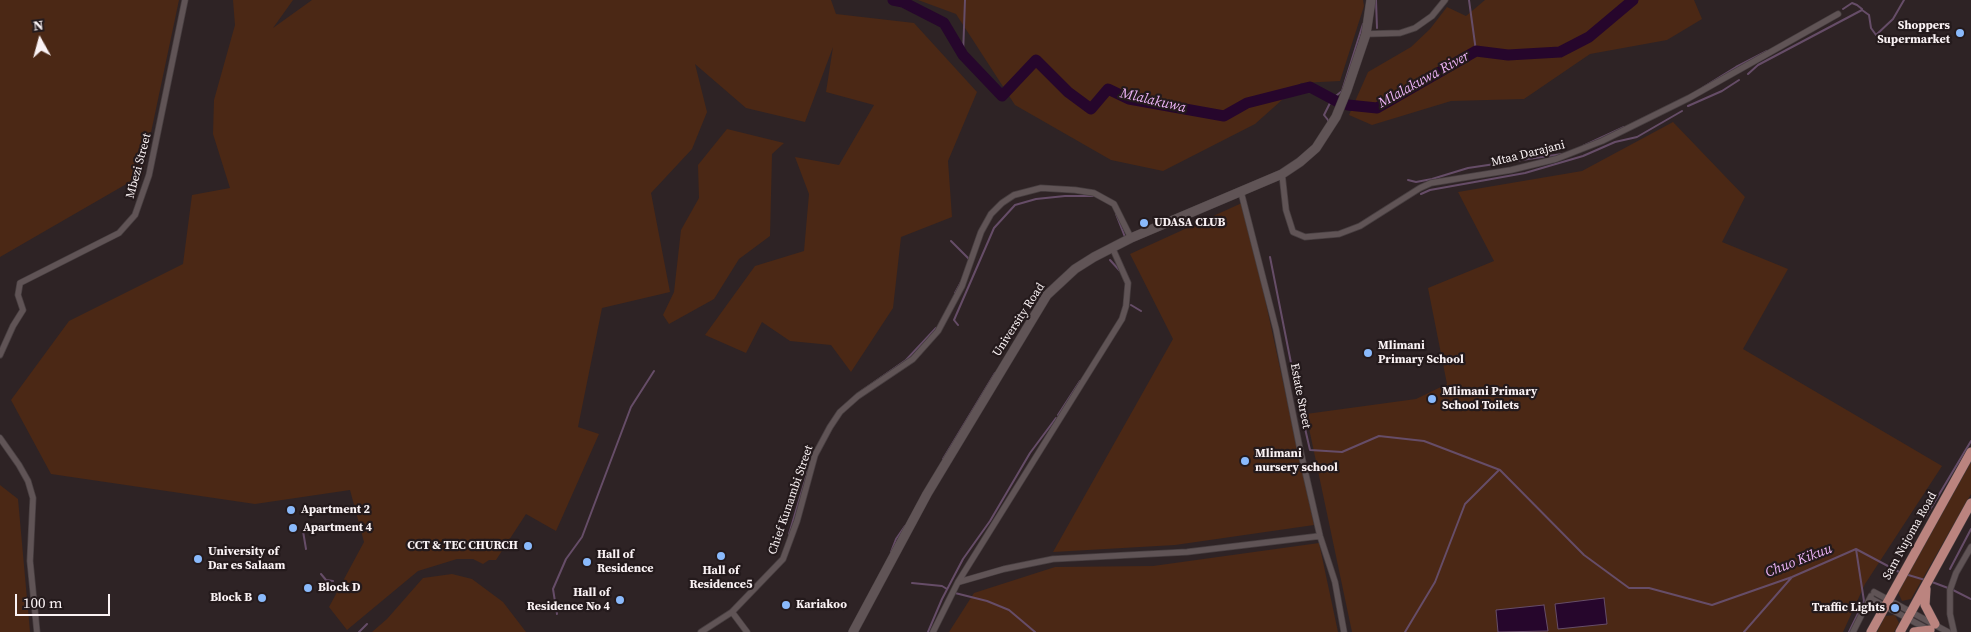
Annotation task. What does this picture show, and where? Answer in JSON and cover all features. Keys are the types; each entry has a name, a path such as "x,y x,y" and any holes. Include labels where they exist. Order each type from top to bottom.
{"main road":[{"name":"Sam Nujoma Road","path":"1871,632 1971,452"},
{"path":"1900,632 1971,502"},
{"path":"1914,632 1933,629 1925,605 1926,584"}],"street":[{"name":"Mbezi Street","path":"0,355 13,326 23,310 18,295 20,283 119,233 135,215 150,175 185,0"},
{"name":"University Road","path":"853,632 927,494 1041,304 1056,286 1075,269 1112,247 1282,174 1316,148 1336,116 1347,90 1366,34 1371,0"},
{"path":"1366,34 1400,33 1416,28 1432,16 1445,0"},
{"name":"Mtaa Darajani","path":"1282,174 1286,210 1293,232 1305,237 1339,234 1360,226 1431,183 1556,159 1602,142 1689,98 1838,14"},
{"name":"Chief Kunambi Street","path":"701,632 732,612 783,558 797,521 815,455 834,420 858,396 913,359 938,331 962,286 980,232 991,214 1002,203 1014,195 1041,188 1094,193 1114,204 1130,238"},
{"name":"Estate Street","path":"1241,192 1276,329 1300,449 1320,536 1335,582 1344,632"},
{"path":"933,632 958,582 1122,319 1126,306 1128,284 1112,247"},
{"path":"0,438 28,481 33,498 30,561 37,632"},
{"path":"958,582 1004,569 1053,559 1187,552 1320,536"},
{"path":"1954,632 1949,605 1950,589 1956,573 1971,548"},
{"path":"1853,632 1872,595 1933,629 1948,632"},
{"path":"732,612 747,632"}],"shaded area":[{"path":"0,0 179,0 142,175 0,257"},
{"path":"233,0 293,0 273,28 312,0 831,0 836,14 914,23 977,92 948,161 952,217 901,237 893,308 851,372 831,345 790,341 762,322 746,353 705,335 755,266 804,251 809,194 795,157 839,165 874,105 826,92 833,47 805,122 746,108 695,64 707,112 692,149 651,193 670,292 602,308 578,427 599,434 556,531 526,514 496,560 489,560 483,564 473,559 457,559 418,571 347,630 329,607 364,542 350,490 255,504 51,474 11,400 69,321 183,264 192,195 230,188 213,134 214,100 235,25"},
{"path":"918,0 1363,0 1364,6 1340,81 1301,83 1255,124 1163,171 1111,160 1015,105 956,14"},
{"path":"1485,0 1694,0 1702,19 1667,40 1590,54 1524,99 1451,101 1372,125 1349,115 1368,72 1411,47 1430,29 1447,7 1466,16"},
{"path":"1673,122 1745,197 1722,242 1788,269 1743,349 1942,466 1865,584 1843,632 1352,632 1306,414 1416,399 1447,384 1428,288 1494,261 1458,192 1582,171"},
{"path":"727,129 784,143 772,154 770,236 739,259 714,299 669,324 663,315 674,292 681,230 699,198 698,165"},
{"path":"1244,202 1314,525 1175,545 1053,552 1173,339 1130,254"},
{"path":"1971,462 1971,494 1911,599 1902,601 1898,592"},
{"path":"0,485 18,499 30,632 0,632"},
{"path":"1319,543 1338,632 949,632 974,593 1055,567 1153,566"},
{"path":"452,574 472,579 503,602 526,632 372,632 387,619 423,578"},
{"path":"1604,598 1607,624 1558,629 1555,604"},
{"path":"1544,605 1548,631 1498,632 1496,610"},
{"path":"1895,615 1899,623 1894,632 1877,632 1885,616"}],"waterway":[{"name":"Mlalakuwa","path":"893,0 903,2 944,23 963,55 1002,96 1036,60 1068,92 1091,109 1108,89 1129,99 1224,116 1247,103 1310,87 1338,102"},
{"path":"963,55 965,0"},
{"path":"1376,0 1377,28"},
{"path":"1469,0 1476,51"},
{"name":"Mlalakuwa River","path":"1348,105 1377,108 1476,51 1508,55 1560,52 1589,37 1633,0"},
{"path":"1748,74 1758,65 1862,10 1869,15 1871,28 1876,35 1893,19 1904,0"},
{"path":"1843,9 1852,3 1862,9"},
{"path":"1328,123 1324,115 1332,99 1342,91 1363,24"},
{"path":"1702,88 1767,51"},
{"path":"1688,106 1722,91 1739,80"},
{"path":"1421,194 1430,190 1525,173 1583,156 1615,142 1637,137 1682,111"},
{"path":"1583,146 1624,127"},
{"path":"1408,180 1416,182 1468,168 1562,154"},
{"path":"958,325 954,320 994,228 1015,205 1036,199 1093,196"},
{"path":"1116,214 1125,237"},
{"path":"951,241 970,260"},
{"path":"1270,257 1293,373"},
{"path":"1110,260 1120,271"},
{"path":"955,293 961,282"},
{"path":"1131,305 1141,311"},
{"path":"860,392 906,360 936,328"},
{"path":"557,614 553,589 566,559 582,537 631,407 654,371"},
{"path":"943,459 995,373"},
{"path":"1058,415 1080,381"},
{"path":"1294,381 1310,450 1342,452 1379,436 1424,441 1500,470 1584,555 1629,588 1649,588 1712,605 1792,577 1856,549 1901,573"},
{"path":"928,632 942,599 963,559 990,521 1030,453 1056,418"},
{"path":"1925,518 1971,441"},
{"path":"789,534 812,457"},
{"path":"1405,632 1435,582 1465,504 1499,470"},
{"path":"891,552 896,539 905,526"},
{"path":"1950,569 1971,529"},
{"path":"303,531 306,549"},
{"path":"1849,632 1864,601 1856,549"},
{"path":"321,574 326,580 333,581"},
{"name":"Chuo Kikuu","path":"1905,574 1925,580"},
{"path":"1744,632 1792,577"},
{"name":"Chuo Kikuu","path":"1932,582 1948,588"},
{"path":"912,583 942,586 947,589"},
{"name":"Chuo Kikuu","path":"1953,590 1971,599"},
{"path":"955,593 987,601 1009,610 1035,632"},
{"path":"359,632 367,624"}],"place":[{"name":"Shoppers Supermarket","path":"1960,33"},
{"name":"UDASA CLUB","path":"1144,223"},
{"name":"Mlimani Primary School","path":"1368,353"},
{"name":"Mlimani Primary School Toilets","path":"1432,399"},
{"name":"Mlimani nursery school","path":"1245,461"},
{"name":"Apartment 2","path":"291,510"},
{"name":"Apartment 4","path":"293,528"},
{"name":"CCT & TEC CHURCH","path":"528,546"},
{"name":"Hall of Residence5","path":"721,556"},
{"name":"University of Dar es Salaam","path":"198,559"},
{"name":"Hall of Residence","path":"587,562"},
{"name":"Block D","path":"308,588"},
{"name":"Block B","path":"262,598"},
{"name":"Hall of Residence No 4","path":"620,600"},
{"name":"Kariakoo","path":"786,605"},
{"name":"Traffic Lights","path":"1895,608"}]}
